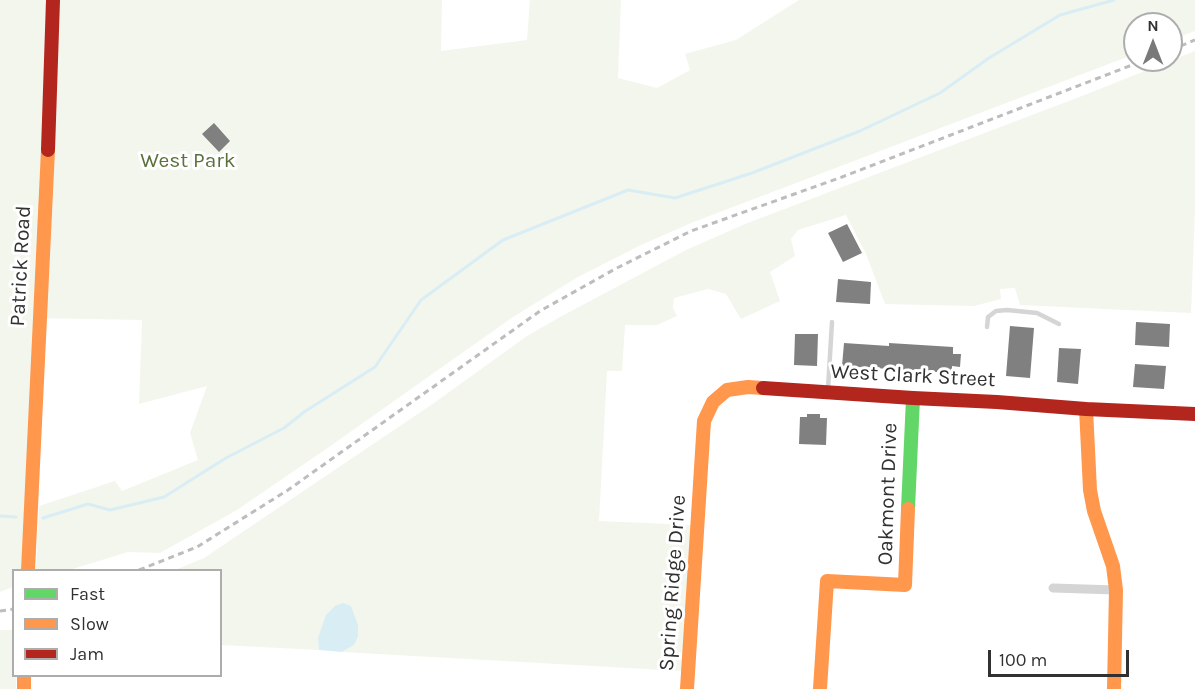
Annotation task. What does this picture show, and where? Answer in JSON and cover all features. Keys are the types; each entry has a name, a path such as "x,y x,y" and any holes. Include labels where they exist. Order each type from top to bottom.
{"street":[{"name":"Patrick Road","path":"28,569 54,0"},
{"name":"West Clark Street","path":"700,480 704,421 713,402 720,394 734,388 1195,414"},
{"name":"Oakmont Drive","path":"820,689 827,581 905,585 913,398"},
{"path":"1086,409 1090,490 1094,511 1113,566 1116,590 1114,689"},
{"name":"Spring Ridge Drive","path":"687,689 700,480"},
{"path":"1053,588 1116,590"}],"lane":[{"path":"987,327 988,317 996,311 1007,310 1037,313 1059,324"},
{"path":"828,392 832,322"}],"green space":[{"name":"West Park","path":"0,0 442,0 441,51 527,40 530,0 621,0 618,78 657,88 690,70 685,54 736,40 799,0 1195,0 1195,31 1183,36 1183,12 1123,12 1123,59 691,223 578,277 513,317 237,510 160,553 128,552 72,569 36,569 39,506 115,481 122,491 198,460 190,433 207,386 139,404 142,320 35,318 21,569 12,569 12,587 0,592"},
{"path":"1195,51 1195,210 1191,313 1020,305 1015,288 1000,289 1001,299 974,306 885,304 866,254 846,215 798,230 791,239 795,256 770,272 780,301 741,319 726,294 708,289 674,298 673,308 677,316 657,325 625,325 622,371 607,371 599,521 692,525 682,671 342,652 354,645 318,638 319,650 222,645 222,569 177,569 204,558 434,403 527,336 686,250 745,224 1142,72 1183,72 1183,56"},
{"path":"0,630 12,630 12,677 16,677 16,689 0,689"}],"shaded area":[{"path":"343,603 351,606 358,625 358,636 354,645 342,652 319,650 318,638 326,615 335,606"}],"building":[{"path":"214,123 230,141 219,152 202,134"},
{"path":"847,224 862,253 843,262 828,233"},
{"path":"838,279 871,282 870,304 836,302"},
{"path":"1136,322 1170,324 1169,347 1135,345"},
{"path":"1010,326 1034,328 1030,378 1006,376"},
{"path":"795,334 818,334 817,366 794,365"},
{"path":"844,343 953,347 953,354 961,354 960,367 952,366 952,373 842,366"},
{"path":"1059,348 1081,349 1078,384 1057,382"},
{"path":"1135,364 1166,366 1164,389 1133,387"},
{"path":"807,414 820,414 820,418 827,418 826,445 799,444 800,417 807,417"}],"waterway":[{"path":"43,518 88,504 110,510 164,497 226,458 284,428 304,412 375,367 421,300 503,240 628,190 675,198 752,173 860,131 940,93 989,58 1060,15 1114,0"},
{"path":"0,516 16,517"}],"railway":[{"path":"1183,45 1195,40"},
{"path":"142,569 197,547 288,490 540,311 615,269 691,231 842,177 1123,68"},
{"path":"0,611 12,609"}],"traffic: fast":[{"path":"908,509 913,398"}],"traffic: slow":[{"path":"28,569 48,150"},
{"path":"687,689 704,421 713,402 727,390 748,387 763,388"},
{"path":"1086,409 1090,490 1094,511 1113,566 1116,590 1114,689"},
{"path":"820,689 827,581 905,585 908,509"},
{"path":"24,677 24,689"}],"traffic: jam":[{"path":"48,150 53,0"},
{"path":"763,388 1195,414"}]}
